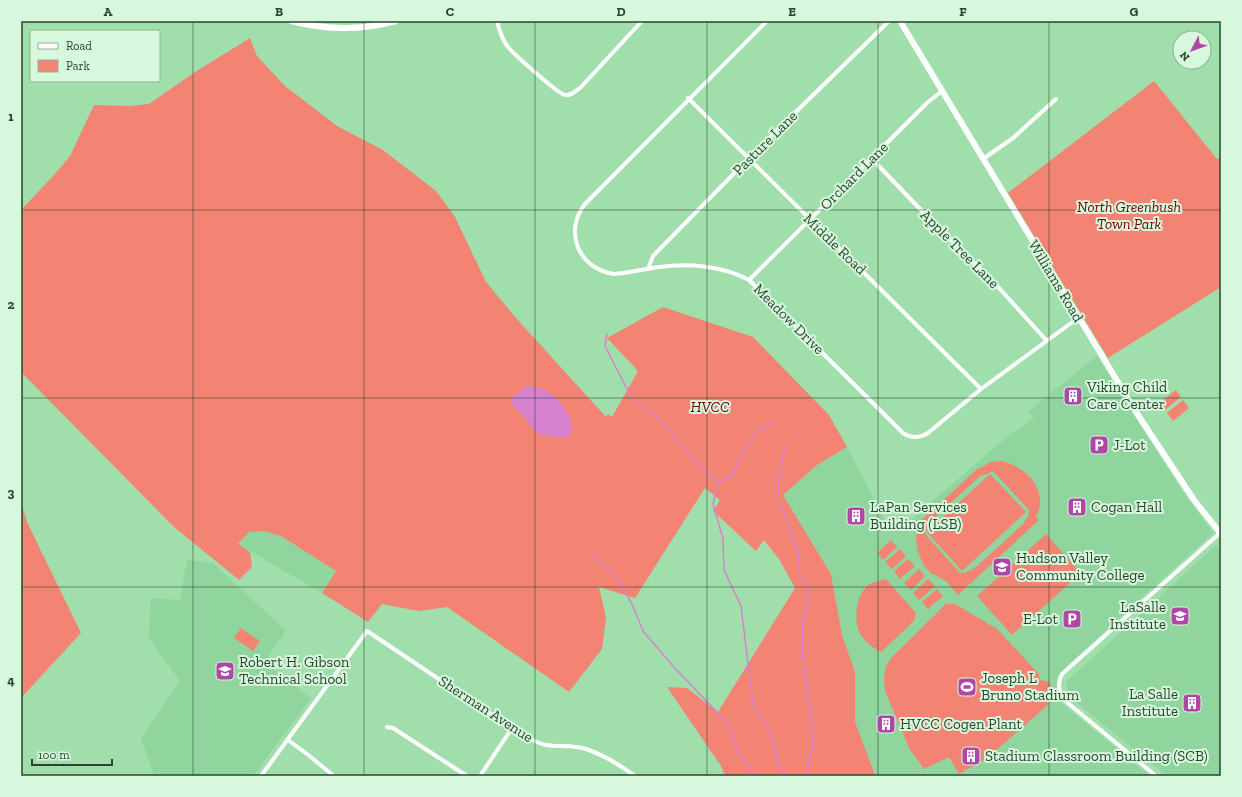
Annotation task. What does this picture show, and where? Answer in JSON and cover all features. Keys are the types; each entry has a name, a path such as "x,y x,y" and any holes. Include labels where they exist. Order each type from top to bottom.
{"main road":[{"path":"291,21 322,27 348,29 366,28 396,21"},
{"name":"Williams Road","path":"900,21 1078,318 1158,448 1194,500 1220,533"}],"street":[{"path":"497,21 504,41 514,53 557,91 566,95 573,94 581,87 642,21"},
{"name":"Meadow Drive","path":"767,21 688,98 581,209 576,225 576,238 580,254 584,260 597,269 606,273 614,274 674,265 720,268 740,275 749,280 908,436 918,438 928,433 981,390 1078,318"},
{"name":"Pasture Lane","path":"648,269 653,256 749,158 889,21"},
{"name":"Orchard Lane","path":"749,280 928,102 942,91"},
{"name":"Middle Road","path":"688,98 981,390"},
{"path":"983,159 1013,138 1056,99"},
{"name":"Apple Tree Lane","path":"872,158 922,211 1000,289 1047,341"},
{"path":"1156,776 1062,699 1059,681 1062,674 1220,533"},
{"name":"Sherman Avenue","path":"288,740 367,631 512,728 536,742 545,745 585,748 619,764 635,776"},
{"path":"387,727 393,728 467,776"},
{"path":"480,776 512,728"},
{"path":"261,776 288,740 334,776"}],"shaded area":[{"name":"Hudson Valley Community College","path":"1097,356 1182,491 1213,533 1073,660 1057,677 1056,695 1061,703 1150,776 874,776 874,772 855,722 855,672 842,635 831,574 783,495 817,465 847,447 888,526 906,524 1008,436 1034,418 1029,411"},
{"path":"527,385 548,392 558,400 566,412 571,424 569,437 561,438 539,434 511,403 511,397"},
{"path":"264,531 281,536 336,571 322,593 238,544 249,532"},
{"name":"LaSalle Institute","path":"1216,545 1221,550 1221,776 1167,776 1068,696 1066,682"},
{"name":"Robert H. Gibson Technical School","path":"187,560 213,563 286,631 264,662 311,698 253,776 154,776 141,738 180,681 149,638 151,598 180,600"}],"green space":[{"name":"HVCC","path":"250,38 257,56 285,86 337,126 383,150 436,191 455,217 486,282 516,318 606,417 608,414 612,417 638,371 607,338 663,307 753,337 829,415 847,447 817,465 783,495 831,574 842,635 855,672 855,722 874,772 874,776 725,776 721,766 667,687 687,688 718,712 795,588 779,559 764,540 756,551 713,511 720,500 705,488 635,598 599,587 606,617 602,649 569,692 447,607 419,611 382,604 368,622 322,593 336,571 281,536 264,531 249,532 238,544 250,552 252,567 239,580 174,527 21,372 21,210 70,156 94,105 129,106 149,104 195,72"},
{"name":"North Greenbush Town Park","path":"1154,81 1217,159 1221,157 1221,287 1108,358 1008,193"},
{"path":"1176,390 1181,397 1165,410 1159,403"},
{"path":"1183,400 1189,408 1173,421 1167,413"},
{"path":"1001,461 1016,466 1034,482 1040,497 1040,506 1036,517 1039,520 958,595 946,581 931,573 924,566 917,550 916,536 920,528 917,524 976,470 991,462","holes":["993,471 1029,510 1028,517 1022,525 976,567 967,572 960,573 925,534 931,521 979,477"]},
{"path":"990,474 1026,512 962,571 927,532"},
{"path":"21,502 27,522 81,633 21,698"},
{"path":"1046,534 1081,573 1012,635 977,596"},
{"path":"891,540 897,547 883,560 877,553"},
{"path":"900,549 906,556 892,569 885,562"},
{"path":"908,559 915,566 900,579 894,571"},
{"path":"919,569 925,576 911,590 904,583"},
{"path":"886,579 916,613 914,621 881,652 868,644 860,634 856,615 858,601 866,587 870,584"},
{"path":"928,579 935,586 919,600 913,593"},
{"path":"937,589 943,596 928,609 922,602"},
{"name":"Joseph L Bruno Stadium","path":"946,604 955,604 997,629 1039,674 1040,680 1050,682 1049,704 986,759 959,774 949,757 924,769 909,748 885,691 884,678 886,666 892,657"},
{"path":"241,628 260,641 253,651 234,638"}],"waterway":[{"path":"607,334 605,346 632,396"},
{"path":"637,402 640,406 658,418 700,466 718,482 713,504 723,539 724,570 741,606 753,705 771,732 771,737 777,753 775,758 787,776"},
{"path":"718,482 732,476 740,458 755,432 776,421"},
{"path":"785,446 779,480 777,503 784,514 798,552 800,578 807,584 810,590 803,623 802,654 809,701 813,744 807,769 809,776"},
{"path":"592,554 616,575 632,604 643,631 672,665 729,726 738,752 755,776"}],"place":[{"name":"Viking Child Care Center","path":"1073,396"},
{"name":"J-Lot","path":"1099,445"},
{"name":"Cogan Hall","path":"1077,507"},
{"name":"LaPan Services Building (LSB)","path":"856,516"},
{"name":"Hudson Valley Community College","path":"1002,567"},
{"name":"LaSalle Institute","path":"1180,616"},
{"name":"E-Lot","path":"1072,619"},
{"name":"Robert H. Gibson Technical School","path":"225,671"},
{"name":"Joseph L Bruno Stadium","path":"967,687"},
{"name":"La Salle Institute","path":"1192,703"},
{"name":"HVCC Cogen Plant","path":"886,724"},
{"name":"Stadium Classroom Building (SCB)","path":"971,756"}]}
